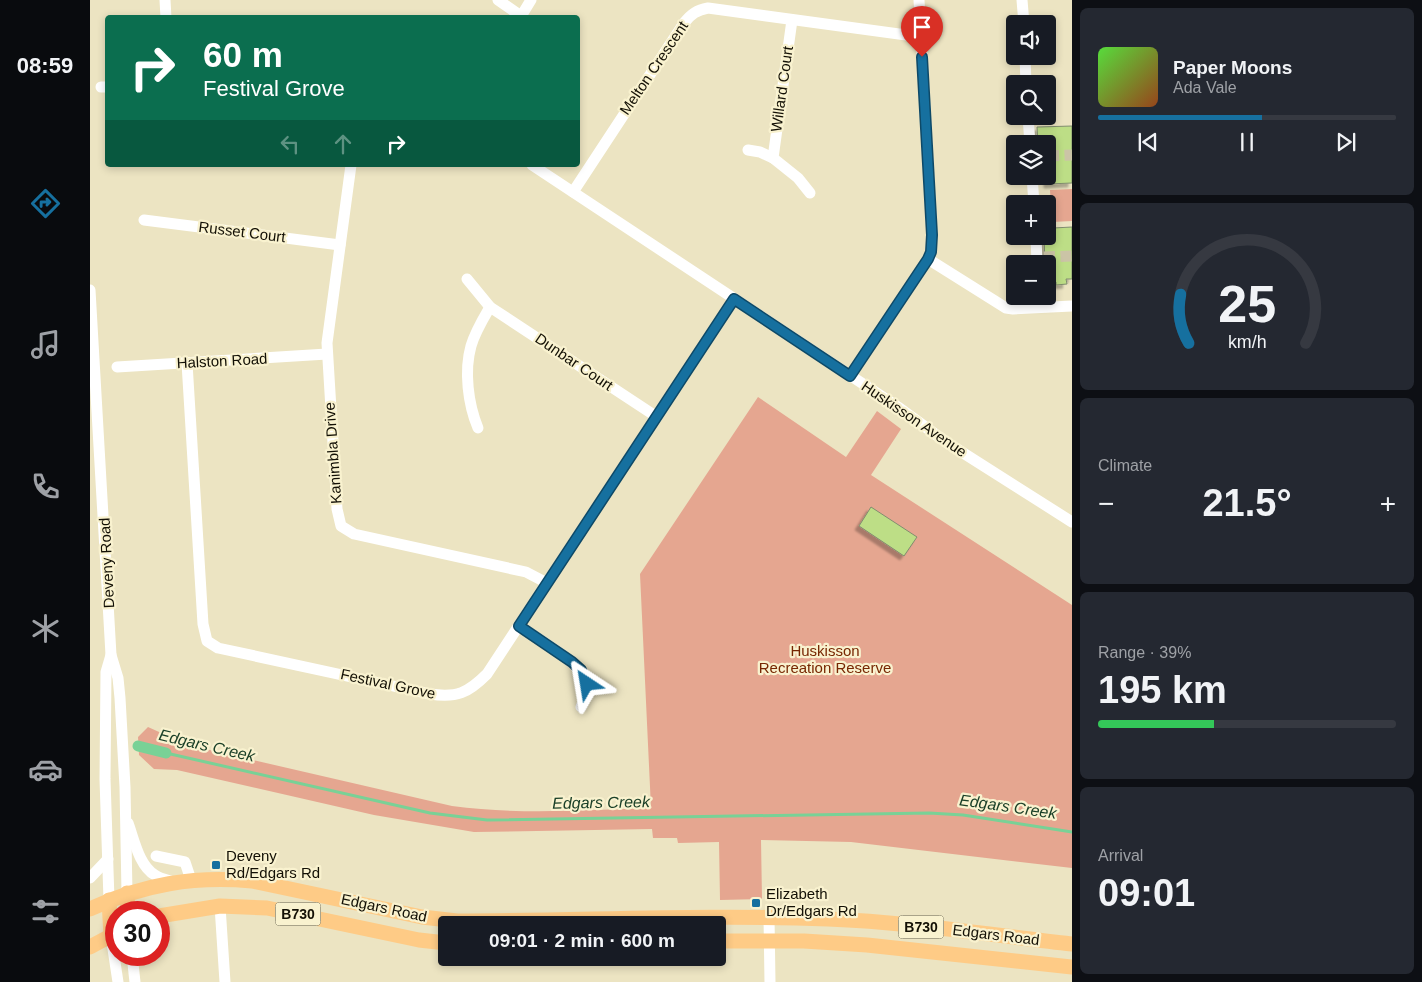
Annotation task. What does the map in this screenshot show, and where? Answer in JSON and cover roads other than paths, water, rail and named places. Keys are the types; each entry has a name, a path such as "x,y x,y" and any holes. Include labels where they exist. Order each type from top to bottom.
{"main road":[{"name":"Edgars Road","path":"90,909 127,893 174,882 227,879 252,881 438,919"},
{"name":"Deveny Road","path":"127,893 127,901"},
{"name":"Edgars Road","path":"170,914 220,906 267,908 419,940 438,942"},
{"name":"Edgars Road","path":"726,918 830,919 1072,944"},
{"path":"90,947 105,939"},
{"name":"Edgars Road","path":"726,940 769,940 867,945 1072,967"}],"street":[{"path":"165,0 166,15"},
{"path":"498,0 517,15"},
{"path":"521,15 531,0"},
{"path":"850,376 931,252 932,235 919,0"},
{"path":"1022,0 1023,15"},
{"name":"Melton Crescent","path":"573,192 689,17 700,10 708,8 921,37"},
{"name":"Willard Court","path":"773,158 792,20"},
{"name":"Willard Court","path":"748,150 760,152 773,158 798,178 810,193"},
{"name":"Kanimbla Drive","path":"351,167 327,354 337,509 341,526 354,534 526,572 547,583"},
{"name":"Huskisson Avenue","path":"535,167 898,406 946,442 1072,522"},
{"name":"Russet Court","path":"144,220 340,245"},
{"path":"928,259 1000,306 1013,310 1029,305"},
{"name":"Dunbar Court","path":"467,279 490,306 657,417"},
{"name":"Deveny Road","path":"90,290 111,655 118,678 120,698 127,893"},
{"name":"Festival Grove","path":"187,363 203,624 206,637 212,645 218,648 420,692 452,696 475,686 487,674 734,299"},
{"path":"1056,304 1072,306"},
{"path":"478,428 470,401 468,375 470,355 476,333 490,306"},
{"name":"Halston Road","path":"117,367 327,354"},
{"path":"519,626 581,670 587,684 581,708"},
{"name":"Deveny Road","path":"109,900 105,798 106,672 111,655"},
{"path":"125,814 139,854 146,867 156,876 174,882"},
{"path":"156,856 185,862 191,880"},
{"path":"90,878 108,858"},
{"path":"220,906 225,982"},
{"path":"768,917 770,982"},
{"name":"Deveny Road","path":"116,966 118,982"},
{"path":"133,966 135,982"}],"waterway":[{"name":"Edgars Creek","path":"138,746 166,753"},
{"name":"Edgars Creek","path":"166,753 430,813 487,820 929,813 963,815 1072,832"}],"tunnel":[{"path":"1056,156 1072,155"},
{"path":"1056,257 1072,256"}],"place":[{"name":"Deveny Rd/Edgars Rd","path":"216,865"},
{"name":"Elizabeth Dr/Edgars Rd","path":"756,903"}],"park label":[{"name":"Huskisson Recreation Reserve","path":"825,660"}]}
